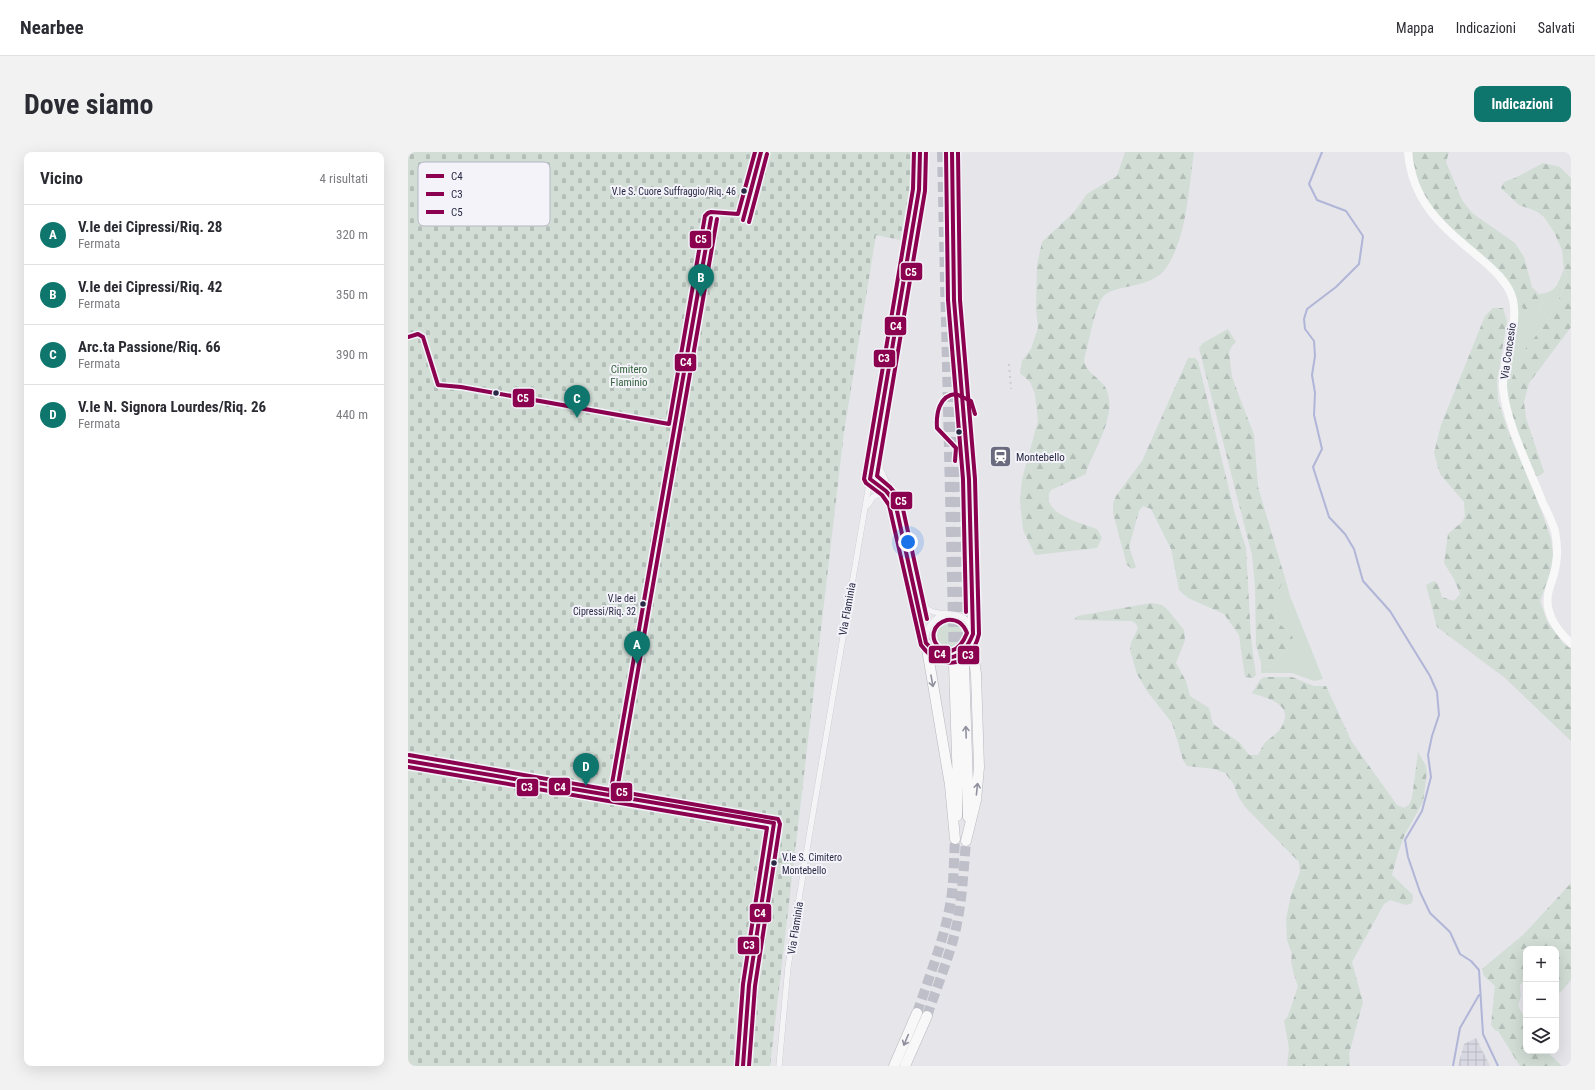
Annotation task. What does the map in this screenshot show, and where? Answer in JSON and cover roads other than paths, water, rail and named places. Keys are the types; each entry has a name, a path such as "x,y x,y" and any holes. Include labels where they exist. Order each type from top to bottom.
{"highway":[{"path":"926,643 950,785 955,839 958,786 959,664 968,796 966,841 976,800 979,767 976,674 972,637 969,480"},
{"path":"894,1066 922,1015 905,1066"}],"street":[{"name":"Via Flaminia","path":"779,1066 788,967 848,603 919,190 920,152"},
{"name":"Via Concesio","path":"1408,152 1416,184 1429,210 1446,230 1491,268 1510,292 1514,308 1503,386 1506,408 1554,530 1557,561 1548,593 1548,606 1556,626 1571,643"},
{"path":"876,445 878,461 894,502 915,596 926,643 941,656 951,658 963,653 972,637 970,624 966,619 956,614 939,613 928,609 915,596"},
{"path":"871,472 887,484"},
{"path":"870,479 886,491 894,502"},
{"path":"865,511 873,497 886,491"},
{"path":"926,643 926,632 931,624 938,617 948,614"}],"waterway":[{"path":"1322,152 1309,184 1317,200 1346,211 1363,236 1359,264 1336,287 1307,309 1304,319 1305,329 1314,341 1315,356 1312,375 1315,393 1314,415 1322,449 1313,467 1329,517 1345,534 1354,549 1363,581 1390,611 1430,676 1437,692 1439,715 1428,755 1431,777 1422,811 1405,840 1408,857 1420,892 1430,913 1450,932 1460,954 1471,961 1479,970 1483,1034 1498,1066"},
{"path":"1453,1066 1460,1028 1479,995"}],"tunnel":[{"path":"942,152 954,664"},
{"path":"952,152 957,485 964,665"},
{"path":"961,376 969,479"},
{"path":"917,1013 938,953 950,907 954,872 955,839"},
{"path":"927,1016 951,947 958,921 962,894 966,841"}],"railway":[{"path":"1009,364 1011,389"}],"place":[{"name":"V.le S. Cuore Suffraggio/Riq. 46","path":"744,191"},
{"name":"V.le dei Cipressi/Riq. 42","path":"701,297"},
{"name":"Arc.ta Passione/Riq. 66","path":"577,418"},
{"name":"Montebello","path":"1001,457"},
{"name":"V.le dei Cipressi/Riq. 32","path":"643,604"},
{"name":"V.le dei Cipressi/Riq. 28","path":"637,664"},
{"name":"V.le N. Signora Lourdes/Riq. 26","path":"586,786"},
{"name":"V.le S. Cimitero Montebello","path":"774,863"}],"park label":[{"name":"Cimitero Flaminio","path":"629,375"}]}
